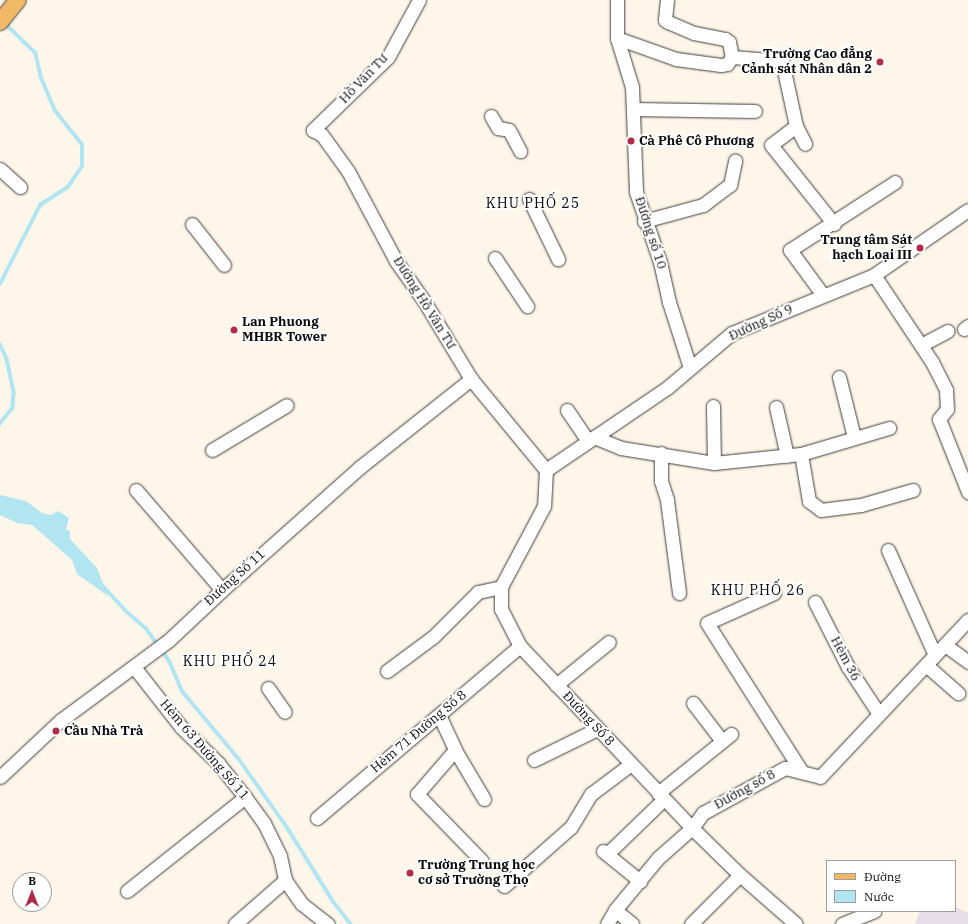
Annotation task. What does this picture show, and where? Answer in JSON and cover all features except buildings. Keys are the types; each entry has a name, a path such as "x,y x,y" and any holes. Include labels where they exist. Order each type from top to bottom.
{"main road":[{"path":"3,18 18,0"}],"street":[{"name":"Hồ Văn Tư","path":"313,130 388,57 419,0"},
{"name":"Đường số 10","path":"617,0 617,38 632,87 636,192 644,222 660,262 669,302 690,368"},
{"path":"617,38 676,59 721,65 727,64 732,57 729,42 725,39 694,33 668,22 665,15 667,0"},
{"path":"732,57 782,61 796,126 805,144"},
{"path":"633,109 755,111"},
{"path":"490,116 498,128 509,130 520,151"},
{"path":"796,126 771,146 834,224"},
{"name":"Đường Hồ Văn Tư","path":"313,130 322,135 348,171 396,261 424,301 471,379 546,470"},
{"path":"644,222 703,205 730,185 735,161"},
{"path":"0,169 20,187"},
{"path":"823,296 790,250 834,224 895,182"},
{"path":"528,199 558,259"},
{"name":"Đường Số 9","path":"546,470 668,387 732,333 874,274 968,210"},
{"path":"192,224 224,265"},
{"path":"495,258 527,306"},
{"path":"874,274 922,345 946,390 947,409 939,419 968,492"},
{"path":"922,345 947,331"},
{"path":"839,377 854,437"},
{"name":"Đường Số 11","path":"0,777 61,720 136,666 169,640 222,590 360,467 471,379"},
{"path":"212,450 287,405"},
{"path":"713,406 714,463"},
{"path":"776,407 786,456"},
{"path":"566,410 591,439 621,448 661,453 714,463 801,454 854,437 889,428"},
{"path":"661,453 661,481 667,500 679,594"},
{"path":"801,454 808,501 821,510 861,506 913,490"},
{"name":"Đường Số 8","path":"546,470 544,506 501,588 501,609 520,646 692,828 740,875 796,924"},
{"path":"136,490 222,590"},
{"path":"888,550 935,655"},
{"path":"388,671 432,637 478,592 501,588"},
{"path":"774,594 707,623 802,772"},
{"name":"Hẻm 36","path":"815,602 852,673 879,714"},
{"name":"Đường số 8","path":"608,924 615,910 658,858 692,828 703,814 785,768 820,777 968,620"},
{"path":"556,685 609,642"},
{"path":"945,645 968,662"},
{"name":"Hẻm 71 Đường Số 8","path":"317,818 520,646"},
{"path":"926,665 958,693"},
{"name":"Hẻm 63 Đường Số 11","path":"136,666 181,726 218,763 245,796 264,823 280,856 285,880"},
{"path":"268,688 285,712"},
{"path":"640,880 605,852 661,796 727,738 693,703"},
{"path":"439,715 455,750 484,799"},
{"path":"534,760 597,728"},
{"path":"455,750 417,794 482,861"},
{"path":"504,886 571,827 591,794 631,764"},
{"path":"127,891 245,796"},
{"path":"691,924 740,875"},
{"path":"235,924 285,880 302,904 328,924"},
{"path":"615,910 632,924"},
{"path":"848,923 873,912"}],"shaded area":[{"path":"956,907 968,913 968,924 915,924 920,912 956,912"}],"water":[{"path":"0,495 26,501 42,513 51,515 58,511 69,518 66,529 70,532 70,539 97,568 108,596 77,574 72,560 32,525 17,523 0,515"}],"waterway":[{"path":"0,284 40,205 68,187 82,166 82,145 55,111 41,78 35,53 4,23"},
{"path":"0,344 7,359 14,393 13,408 0,424"},
{"path":"102,585 125,610 146,628 158,645"},
{"path":"162,650 170,662 183,692 239,759 287,827 333,901 351,924"}],"place":[{"name":"Trường Cao đẳng Cảnh sát Nhân dân 2","path":"880,62"},
{"name":"Cà Phê Cô Phương","path":"631,141"},
{"name":"Trung tâm Sát hạch Loại III","path":"920,248"},
{"name":"Lan Phuong MHBR Tower","path":"234,330"},
{"name":"Cầu Nhà Trà","path":"56,731"},
{"name":"Trường Trung học cơ sở Trường Thọ","path":"410,873"}],"district":[{"name":"KHU PHỐ 25","path":"533,203"},
{"name":"KHU PHỐ 26","path":"758,590"},
{"name":"KHU PHỐ 24","path":"230,661"}]}
